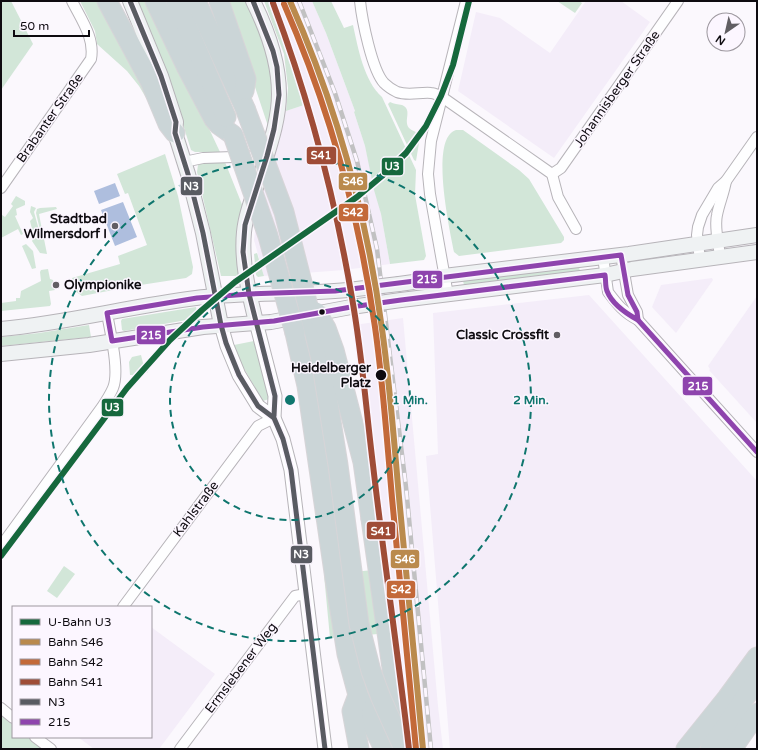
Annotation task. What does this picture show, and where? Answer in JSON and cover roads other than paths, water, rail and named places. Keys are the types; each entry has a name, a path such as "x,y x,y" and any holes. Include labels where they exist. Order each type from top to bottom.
{"highway":[{"path":"107,1 150,81 168,124 175,133"},
{"path":"155,1 186,66 220,117"},
{"path":"176,1 220,117 218,125 233,135 268,236 295,333 305,378 348,654 358,696 384,749"},
{"path":"196,1 244,104 284,212 321,359 336,450 359,624 371,671 402,749"},
{"path":"219,1 246,79 244,104"},
{"path":"305,294 326,328 334,350 363,462 372,519 402,749"},
{"path":"686,749 727,698 757,657"},
{"path":"710,749 757,680"},
{"path":"358,696 352,711 359,749"},
{"path":"732,749 757,713"},
{"path":"742,749 754,731 757,720"}],"main road":[{"path":"130,1 147,40 176,122 175,133 202,233 221,326"},
{"path":"253,1 273,51 279,82 278,109 267,156 249,210 244,231 243,252 249,294 256,322"},
{"path":"1,329 53,323 215,296 348,290 428,280 444,276 603,257 757,235"},
{"path":"1,354 112,341 198,328 274,321 401,300 605,275 757,252"}],"street":[{"name":"Brabanter Straße","path":"1,188 91,59 92,44 72,1"},
{"path":"360,1 365,31 379,74 385,84 397,92 405,94 432,93 442,97 552,174 558,197 576,229"},
{"path":"448,295 430,194 428,174 431,141 466,1"},
{"name":"Johannisberger Straße","path":"552,174 561,168 678,1"},
{"path":"700,260 698,227 702,215 718,188 726,181 757,138"},
{"path":"184,162 203,158 267,156"},
{"path":"720,257 716,216 725,190 726,181"},
{"path":"621,254 628,295 637,312 638,320"},
{"path":"603,257 608,292 626,313 638,320 757,452"},
{"path":"1,546 102,407 114,387 116,376 108,313"},
{"path":"256,322 276,396 274,418 283,440 291,470 325,749"},
{"path":"221,326 227,346 239,375 258,406 274,418"},
{"name":"Kahlstraße","path":"124,606 258,426 274,418"},
{"name":"Ermslebener Weg","path":"180,749 295,596 306,594"},
{"path":"1,708 12,717"},
{"path":"36,738 51,749"}],"water":[{"path":"115,183 120,196 99,204 94,191"},
{"path":"123,202 137,237 115,246 101,210"}],"railway":[{"path":"299,1 335,93 357,161 377,249 406,487 431,749"}],"metro line":[{"name":"U3","path":"1,556 127,388 170,340 235,282 357,197 406,153 426,126 441,96 453,65 469,1"}],"rail line":[{"name":"S46","path":"290,1 322,80 348,162 368,245 376,287 390,392 423,749"},
{"name":"S41","path":"273,3 298,76 320,149 338,223 352,298 359,339 377,501 409,749"},
{"name":"S42","path":"284,4 315,82 340,162 351,203 368,285 383,391 416,749"}],"place":[{"name":"Stadtbad Wilmersdorf I","path":"115,226"},
{"name":"Olympionike","path":"56,285"},
{"name":"Classic Crossfit","path":"557,335"},
{"name":"Heidelberger Platz","path":"381,375"}]}
